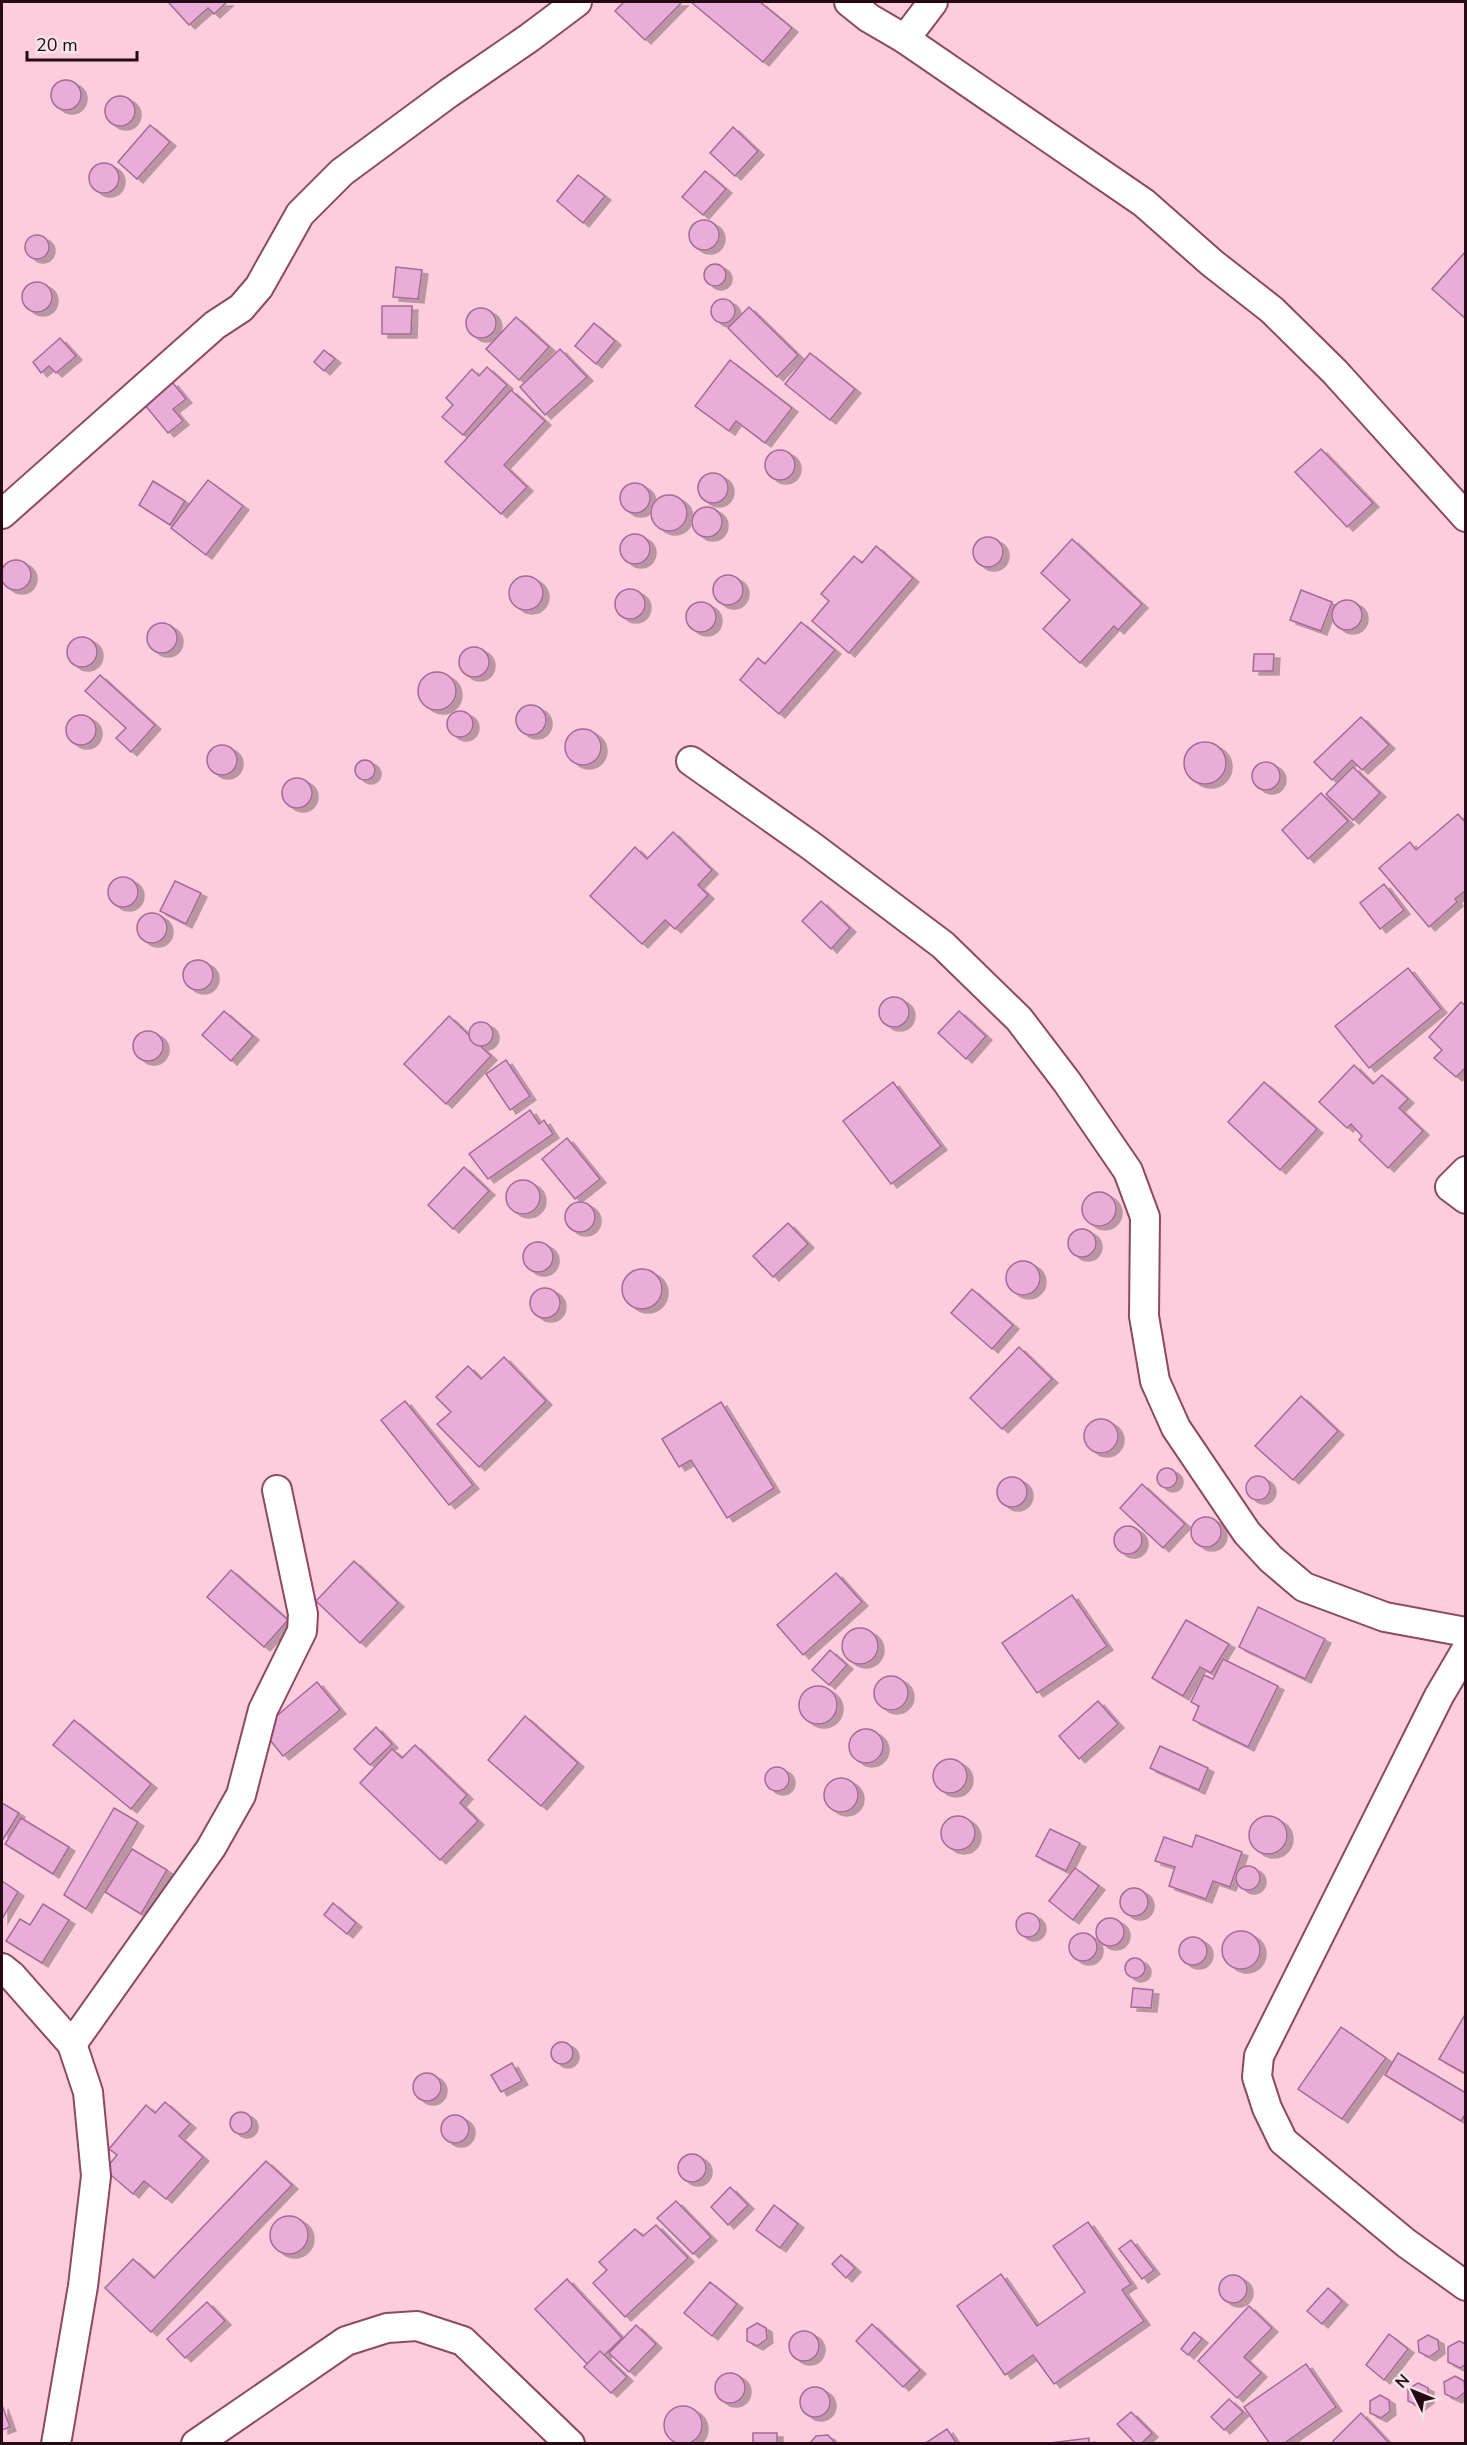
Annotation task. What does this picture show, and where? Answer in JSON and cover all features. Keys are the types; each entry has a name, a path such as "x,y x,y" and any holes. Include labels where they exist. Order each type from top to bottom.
{"street":[{"path":"2,514 215,326 241,308 259,287 300,214 342,172 449,93 530,38 576,2"},
{"path":"849,2 869,18 905,39 1144,203 1212,263 1272,310 1335,372 1466,518"},
{"path":"905,39 933,2"},
{"path":"692,761 810,845 943,945 1019,1018 1067,1082 1128,1171 1145,1217 1144,1316 1155,1381 1176,1428 1247,1533 1271,1559 1304,1587 1385,1617 1466,1632"},
{"path":"1466,1171 1450,1187 1466,1199"},
{"path":"72,2044 211,1848 241,1795 268,1696 302,1631 303,1614 277,1490"},
{"path":"1466,1650 1439,1696 1259,2056 1257,2077 1267,2108 1283,2141 1406,2243 1466,2286"},
{"path":"2,1968 12,1976 72,2044 88,2092 96,2176 83,2286 56,2444"},
{"path":"196,2444 346,2341 387,2328 417,2326 463,2342 503,2377 570,2444"}],"building":[{"path":"168,2 227,2 214,14 208,8 189,25"},
{"path":"624,2 682,2 645,40 615,11"},
{"path":"691,2 760,2 792,28 763,62"},
{"path":"66,80 77,84 81,95 77,106 66,110 55,106 51,95 55,84"},
{"path":"120,96 131,100 135,111 131,122 120,126 109,122 105,111 109,100"},
{"path":"150,125 170,142 137,179 118,162"},
{"path":"733,127 758,151 735,176 710,153"},
{"path":"104,163 115,167 119,178 115,189 104,193 93,189 89,178 93,167"},
{"path":"705,171 726,189 703,215 682,197"},
{"path":"578,175 605,196 583,223 557,201"},
{"path":"704,220 715,224 719,235 715,246 704,250 693,246 689,235 693,224"},
{"path":"37,235 45,239 49,247 45,255 37,259 29,255 25,247 29,239"},
{"path":"1466,251 1466,319 1432,289"},
{"path":"715,264 723,267 726,275 723,283 715,286 707,283 704,275 707,267"},
{"path":"396,267 422,270 418,299 393,297"},
{"path":"37,282 48,286 52,297 48,308 37,312 26,308 22,297 26,286"},
{"path":"723,299 732,302 735,311 732,320 723,323 714,320 711,311 714,302"},
{"path":"382,306 412,306 411,334 382,334"},
{"path":"749,307 798,355 777,377 728,328"},
{"path":"481,308 492,312 496,323 492,334 481,338 470,334 466,323 470,312"},
{"path":"516,317 549,347 519,380 486,349"},
{"path":"594,323 615,341 596,364 575,346"},
{"path":"60,338 76,356 56,373 49,366 41,373 33,362"},
{"path":"560,349 587,377 545,415 520,387"},
{"path":"324,350 335,359 324,371 314,362"},
{"path":"810,353 855,389 830,420 785,384"},
{"path":"730,360 792,408 765,443 736,421 729,431 695,406"},
{"path":"487,367 507,385 463,435 442,417 453,405 446,398 472,369 479,376"},
{"path":"172,382 186,399 173,409 183,421 168,433 145,405"},
{"path":"511,390 545,421 504,465 527,487 501,514 445,462"},
{"path":"1321,449 1373,503 1347,527 1295,472"},
{"path":"780,450 791,454 795,465 791,476 780,480 769,476 765,465 769,454"},
{"path":"713,473 724,477 728,488 724,499 713,503 702,499 698,488 702,477"},
{"path":"208,480 243,506 206,555 171,528"},
{"path":"153,481 185,501 170,525 139,505"},
{"path":"635,483 646,487 650,498 646,509 635,513 624,509 620,498 624,487"},
{"path":"669,495 682,500 687,513 682,526 669,531 656,526 651,513 656,500"},
{"path":"707,507 718,511 722,522 718,533 707,537 696,533 692,522 696,511"},
{"path":"635,534 646,538 650,549 646,560 635,564 624,560 620,549 624,538"},
{"path":"988,537 999,541 1003,552 999,563 988,567 977,563 973,552 977,541"},
{"path":"1072,539 1142,604 1118,630 1114,626 1080,663 1043,629 1070,600 1041,573"},
{"path":"876,546 913,578 849,653 812,621 829,601 821,594 854,556 862,563"},
{"path":"16,560 27,564 31,575 27,586 16,590 5,586 1,575 5,564"},
{"path":"728,575 739,579 743,590 739,601 728,605 717,601 713,590 717,579"},
{"path":"526,576 538,581 543,593 538,605 526,610 514,605 509,593 514,581"},
{"path":"630,589 641,593 645,604 641,615 630,619 619,615 615,604 619,593"},
{"path":"1301,590 1332,602 1321,631 1290,620"},
{"path":"1347,600 1358,604 1362,615 1358,626 1347,630 1336,626 1332,615 1336,604"},
{"path":"701,602 712,606 716,617 712,628 701,632 690,628 686,617 690,606"},
{"path":"801,622 835,650 779,714 740,680 758,658 765,664"},
{"path":"162,623 173,627 177,638 173,649 162,653 151,649 147,638 151,627"},
{"path":"82,637 93,641 97,652 93,663 82,667 71,663 67,652 71,641"},
{"path":"474,647 485,651 489,662 485,673 474,677 463,673 459,662 463,651"},
{"path":"1254,654 1274,654 1273,671 1253,671"},
{"path":"437,672 450,678 456,691 450,704 437,710 424,704 418,691 424,678"},
{"path":"100,675 155,725 131,752 116,738 126,728 85,691"},
{"path":"531,705 542,709 546,720 542,731 531,735 520,731 516,720 520,709"},
{"path":"460,711 469,715 473,724 469,733 460,737 451,733 447,724 451,715"},
{"path":"81,715 92,719 96,730 92,741 81,745 70,741 66,730 70,719"},
{"path":"1361,717 1389,745 1362,770 1352,760 1332,780 1314,762"},
{"path":"583,729 596,734 601,747 596,760 583,765 570,760 565,747 570,734"},
{"path":"1205,742 1220,748 1226,763 1220,778 1205,784 1190,778 1184,763 1190,748"},
{"path":"222,745 233,749 237,760 233,771 222,775 211,771 207,760 211,749"},
{"path":"365,760 372,763 375,770 372,777 365,780 358,777 355,770 358,763"},
{"path":"1266,762 1276,766 1280,776 1276,786 1266,790 1256,786 1252,776 1256,766"},
{"path":"1353,767 1380,793 1353,820 1326,794"},
{"path":"297,778 308,782 312,793 308,804 297,808 286,804 282,793 286,782"},
{"path":"1321,793 1348,821 1308,859 1282,830"},
{"path":"1458,814 1466,823 1466,890 1455,899 1457,902 1429,927 1379,868 1410,842 1416,850"},
{"path":"673,832 712,870 698,885 708,895 675,929 665,920 642,944 590,896 635,847 647,859"},
{"path":"123,877 134,881 138,892 134,903 123,907 112,903 108,892 112,881"},
{"path":"175,881 201,893 186,924 160,911"},
{"path":"1384,884 1404,910 1380,929 1360,903"},
{"path":"821,901 850,928 831,949 802,921"},
{"path":"152,913 163,917 167,928 163,939 152,943 141,939 137,928 141,917"},
{"path":"198,960 209,964 213,975 209,986 198,990 187,986 183,975 187,964"},
{"path":"1408,968 1441,1009 1369,1068 1335,1026"},
{"path":"894,997 905,1001 909,1012 905,1023 894,1027 883,1023 879,1012 883,1001"},
{"path":"1461,1002 1466,1006 1466,1067 1456,1077 1434,1058 1442,1050 1429,1037"},
{"path":"224,1011 253,1036 231,1061 202,1035"},
{"path":"959,1011 986,1036 966,1059 938,1033"},
{"path":"449,1016 491,1056 446,1104 404,1064"},
{"path":"481,1022 490,1025 493,1034 490,1043 481,1046 472,1043 469,1034 472,1025"},
{"path":"148,1031 159,1035 163,1046 159,1057 148,1061 137,1057 133,1046 137,1035"},
{"path":"506,1060 530,1096 510,1110 486,1074"},
{"path":"1354,1065 1373,1084 1382,1075 1408,1099 1399,1108 1423,1131 1388,1168 1359,1140 1362,1136 1351,1124 1347,1128 1319,1102"},
{"path":"893,1082 941,1146 891,1184 843,1121"},
{"path":"1264,1082 1317,1129 1280,1170 1228,1122"},
{"path":"530,1110 539,1124 544,1120 553,1134 488,1179 469,1154"},
{"path":"567,1138 600,1179 575,1199 542,1159"},
{"path":"464,1167 489,1191 453,1229 428,1205"},
{"path":"523,1180 535,1185 540,1197 535,1209 523,1214 511,1209 506,1197 511,1185"},
{"path":"1099,1192 1111,1197 1116,1209 1111,1221 1099,1226 1087,1221 1082,1209 1087,1197"},
{"path":"580,1202 591,1206 595,1217 591,1228 580,1232 569,1228 565,1217 569,1206"},
{"path":"788,1223 808,1244 773,1277 753,1256"},
{"path":"1082,1229 1092,1233 1096,1243 1092,1253 1082,1257 1072,1253 1068,1243 1072,1233"},
{"path":"538,1242 549,1246 553,1257 549,1268 538,1272 527,1268 523,1257 527,1246"},
{"path":"1023,1261 1035,1266 1040,1278 1035,1290 1023,1295 1011,1290 1006,1278 1011,1266"},
{"path":"642,1269 656,1275 662,1289 656,1303 642,1309 628,1303 622,1289 628,1275"},
{"path":"545,1288 556,1292 560,1303 556,1314 545,1318 534,1314 530,1303 534,1292"},
{"path":"972,1289 1013,1325 992,1349 951,1313"},
{"path":"1019,1347 1052,1379 1002,1429 970,1398"},
{"path":"504,1357 546,1401 479,1467 437,1424 451,1412 436,1397 468,1366 481,1379"},
{"path":"1301,1396 1338,1431 1293,1480 1255,1446"},
{"path":"405,1401 473,1485 449,1505 381,1420"},
{"path":"721,1402 774,1488 727,1518 691,1460 679,1467 662,1439"},
{"path":"1101,1419 1113,1424 1118,1436 1113,1448 1101,1453 1089,1448 1084,1436 1089,1424"},
{"path":"1163,1468 1171,1468 1177,1474 1177,1482 1171,1488 1163,1488 1157,1482 1157,1474"},
{"path":"1258,1476 1263,1477 1269,1483 1269,1493 1263,1499 1258,1500 1253,1499 1247,1493 1246,1488 1247,1483 1253,1477"},
{"path":"1012,1477 1023,1481 1027,1492 1023,1503 1012,1507 1001,1503 997,1492 1001,1481"},
{"path":"1142,1484 1185,1524 1163,1548 1120,1508"},
{"path":"1206,1517 1212,1518 1220,1526 1220,1538 1212,1546 1206,1547 1200,1546 1192,1538 1191,1532 1192,1526 1200,1518"},
{"path":"1128,1526 1138,1530 1142,1540 1138,1550 1128,1554 1118,1550 1114,1540 1118,1530"},
{"path":"354,1561 398,1603 360,1643 316,1601"},
{"path":"231,1570 288,1620 264,1647 207,1597"},
{"path":"836,1573 862,1602 803,1655 777,1625"},
{"path":"1072,1595 1107,1646 1037,1693 1002,1643"},
{"path":"1258,1607 1325,1639 1305,1679 1239,1647"},
{"path":"1186,1620 1229,1644 1211,1673 1200,1667 1183,1696 1152,1678"},
{"path":"860,1628 873,1633 878,1646 873,1659 860,1664 847,1659 842,1646 847,1633"},
{"path":"830,1650 847,1665 829,1685 812,1670"},
{"path":"1223,1659 1278,1686 1248,1747 1193,1720 1199,1706 1191,1702 1204,1675 1213,1679"},
{"path":"891,1676 903,1681 908,1693 903,1705 891,1710 879,1705 874,1693 879,1681"},
{"path":"317,1682 340,1710 283,1756 261,1729"},
{"path":"818,1686 832,1691 837,1705 832,1719 818,1724 804,1719 799,1705 804,1691"},
{"path":"1098,1701 1118,1724 1079,1759 1059,1736"},
{"path":"525,1716 578,1763 541,1806 488,1760"},
{"path":"74,1720 151,1784 131,1809 53,1745"},
{"path":"376,1727 392,1744 370,1765 354,1749"},
{"path":"866,1729 878,1734 883,1746 878,1758 866,1763 854,1758 849,1746 854,1734"},
{"path":"415,1745 467,1795 460,1803 478,1821 440,1860 360,1783 392,1749 402,1758"},
{"path":"1160,1746 1208,1768 1199,1790 1150,1768"},
{"path":"950,1759 962,1764 967,1776 962,1788 950,1793 938,1788 933,1776 938,1764"},
{"path":"772,1767 782,1767 789,1774 789,1784 782,1791 772,1791 765,1784 765,1774"},
{"path":"841,1778 853,1783 858,1795 853,1807 841,1812 829,1807 824,1795 829,1783"},
{"path":"2,1803 19,1813 2,1841"},
{"path":"114,1808 138,1822 86,1909 64,1895"},
{"path":"958,1816 970,1821 975,1833 970,1845 958,1850 946,1845 941,1833 946,1821"},
{"path":"1268,1816 1281,1822 1287,1835 1281,1848 1268,1854 1255,1848 1249,1835 1255,1822"},
{"path":"21,1818 69,1847 53,1874 5,1844"},
{"path":"1050,1829 1080,1843 1066,1871 1036,1856"},
{"path":"1196,1835 1242,1852 1230,1887 1213,1881 1206,1899 1169,1886 1175,1867 1155,1861 1164,1837 1192,1847"},
{"path":"132,1849 167,1870 141,1914 105,1892"},
{"path":"1248,1866 1253,1867 1259,1873 1259,1883 1253,1889 1248,1890 1243,1889 1237,1883 1236,1878 1237,1873 1243,1867"},
{"path":"1075,1868 1099,1886 1073,1920 1049,1901"},
{"path":"2,1881 18,1892 2,1919"},
{"path":"1134,1888 1144,1892 1148,1902 1144,1912 1134,1916 1124,1912 1120,1902 1124,1892"},
{"path":"333,1903 356,1923 347,1934 324,1915"},
{"path":"43,1904 69,1920 42,1963 6,1941 20,1919 30,1925"},
{"path":"1028,1913 1037,1916 1040,1925 1037,1934 1028,1937 1019,1934 1016,1925 1019,1916"},
{"path":"1110,1918 1120,1922 1124,1932 1120,1942 1110,1946 1100,1942 1096,1932 1100,1922"},
{"path":"1241,1931 1255,1936 1260,1950 1255,1964 1241,1969 1227,1964 1222,1950 1227,1936"},
{"path":"1083,1933 1093,1937 1097,1947 1093,1957 1083,1961 1073,1957 1069,1947 1073,1937"},
{"path":"1193,1937 1203,1941 1207,1951 1203,1961 1193,1965 1183,1961 1179,1951 1183,1941"},
{"path":"1135,1958 1142,1961 1145,1968 1142,1975 1135,1978 1128,1975 1125,1968 1128,1961"},
{"path":"1133,1988 1153,1990 1151,2008 1131,2007"},
{"path":"1466,2013 1466,2074 1439,2059"},
{"path":"1341,2027 1386,2058 1342,2119 1298,2089"},
{"path":"562,2042 570,2045 573,2053 570,2061 562,2064 554,2061 551,2053 554,2045"},
{"path":"1398,2053 1466,2093 1466,2113 1461,2121 1385,2075"},
{"path":"512,2063 522,2081 501,2092 491,2075"},
{"path":"427,2073 437,2077 441,2087 437,2097 427,2101 417,2097 413,2087 417,2077"},
{"path":"165,2102 190,2124 179,2136 203,2157 166,2199 144,2181 133,2194 105,2170 117,2155 109,2149 146,2105 155,2113"},
{"path":"241,2112 249,2115 252,2123 249,2131 241,2134 233,2131 230,2123 233,2115"},
{"path":"455,2115 465,2119 469,2129 465,2139 455,2143 445,2139 441,2129 445,2119"},
{"path":"692,2154 702,2158 706,2168 702,2178 692,2182 682,2178 678,2168 682,2158"},
{"path":"266,2161 292,2185 151,2332 105,2288 133,2259 154,2278"},
{"path":"730,2187 748,2205 728,2225 711,2207"},
{"path":"676,2201 711,2237 693,2254 657,2218"},
{"path":"774,2205 798,2224 780,2248 756,2230"},
{"path":"289,2216 302,2222 308,2235 302,2248 289,2254 276,2248 270,2235 276,2222"},
{"path":"1088,2222 1131,2284 1122,2290 1144,2321 1054,2384 1033,2355 1005,2375 957,2306 1001,2274 1037,2326 1085,2292 1053,2246"},
{"path":"656,2225 688,2258 625,2317 593,2283 607,2270 599,2262 635,2229 643,2236"},
{"path":"1131,2240 1154,2270 1142,2279 1119,2249"},
{"path":"841,2255 855,2268 846,2278 832,2264"},
{"path":"1233,2275 1243,2279 1247,2289 1243,2299 1233,2303 1223,2299 1219,2289 1223,2279"},
{"path":"567,2279 622,2338 591,2368 535,2309"},
{"path":"710,2282 737,2304 712,2336 684,2313"},
{"path":"1328,2288 1342,2301 1322,2324 1307,2311"},
{"path":"207,2302 225,2321 185,2358 167,2339"},
{"path":"1249,2306 1272,2328 1244,2357 1261,2373 1237,2398 1198,2361"},
{"path":"757,2323 766,2328 767,2339 757,2346 747,2341 747,2329"},
{"path":"872,2324 920,2370 903,2387 856,2341"},
{"path":"636,2325 656,2344 629,2372 609,2353"},
{"path":"804,2331 810,2332 818,2340 818,2352 810,2360 804,2361 798,2360 790,2352 789,2346 790,2340 798,2332"},
{"path":"1194,2332 1202,2339 1188,2355 1181,2349"},
{"path":"1389,2334 1408,2349 1384,2380 1366,2365"},
{"path":"1428,2335 1438,2340 1439,2350 1429,2357 1419,2352 1418,2341"},
{"path":"1459,2341 1466,2344 1466,2364 1460,2368 1448,2362 1448,2347"},
{"path":"600,2351 627,2377 611,2393 584,2367"},
{"path":"1306,2364 1336,2407 1283,2444 1270,2444 1244,2407"},
{"path":"730,2373 736,2374 744,2382 744,2394 736,2402 730,2403 724,2402 716,2394 715,2388 716,2382 724,2374"},
{"path":"1455,2376 1464,2381 1465,2392 1456,2399 1445,2394 1444,2382"},
{"path":"1418,2383 1428,2388 1428,2399 1419,2406 1408,2401 1408,2389"},
{"path":"815,2387 821,2388 829,2396 829,2408 821,2416 815,2417 809,2416 801,2408 800,2402 801,2396 809,2388"},
{"path":"1380,2395 1389,2400 1390,2411 1381,2418 1370,2413 1370,2401"},
{"path":"1229,2399 1243,2412 1224,2430 1211,2417"},
{"path":"2,2405 10,2427 2,2430"},
{"path":"683,2406 696,2412 702,2425 696,2438 683,2444 670,2438 664,2425 670,2412"},
{"path":"1131,2412 1152,2433 1141,2444 1136,2444 1117,2424"},
{"path":"1361,2413 1390,2444 1335,2444 1333,2441"},
{"path":"947,2429 957,2444 924,2444"},
{"path":"753,2433 777,2433 777,2444 753,2444"},
{"path":"828,2435 836,2444 809,2444 816,2436"},
{"path":"1089,2438 1089,2444 1042,2444"}]}
